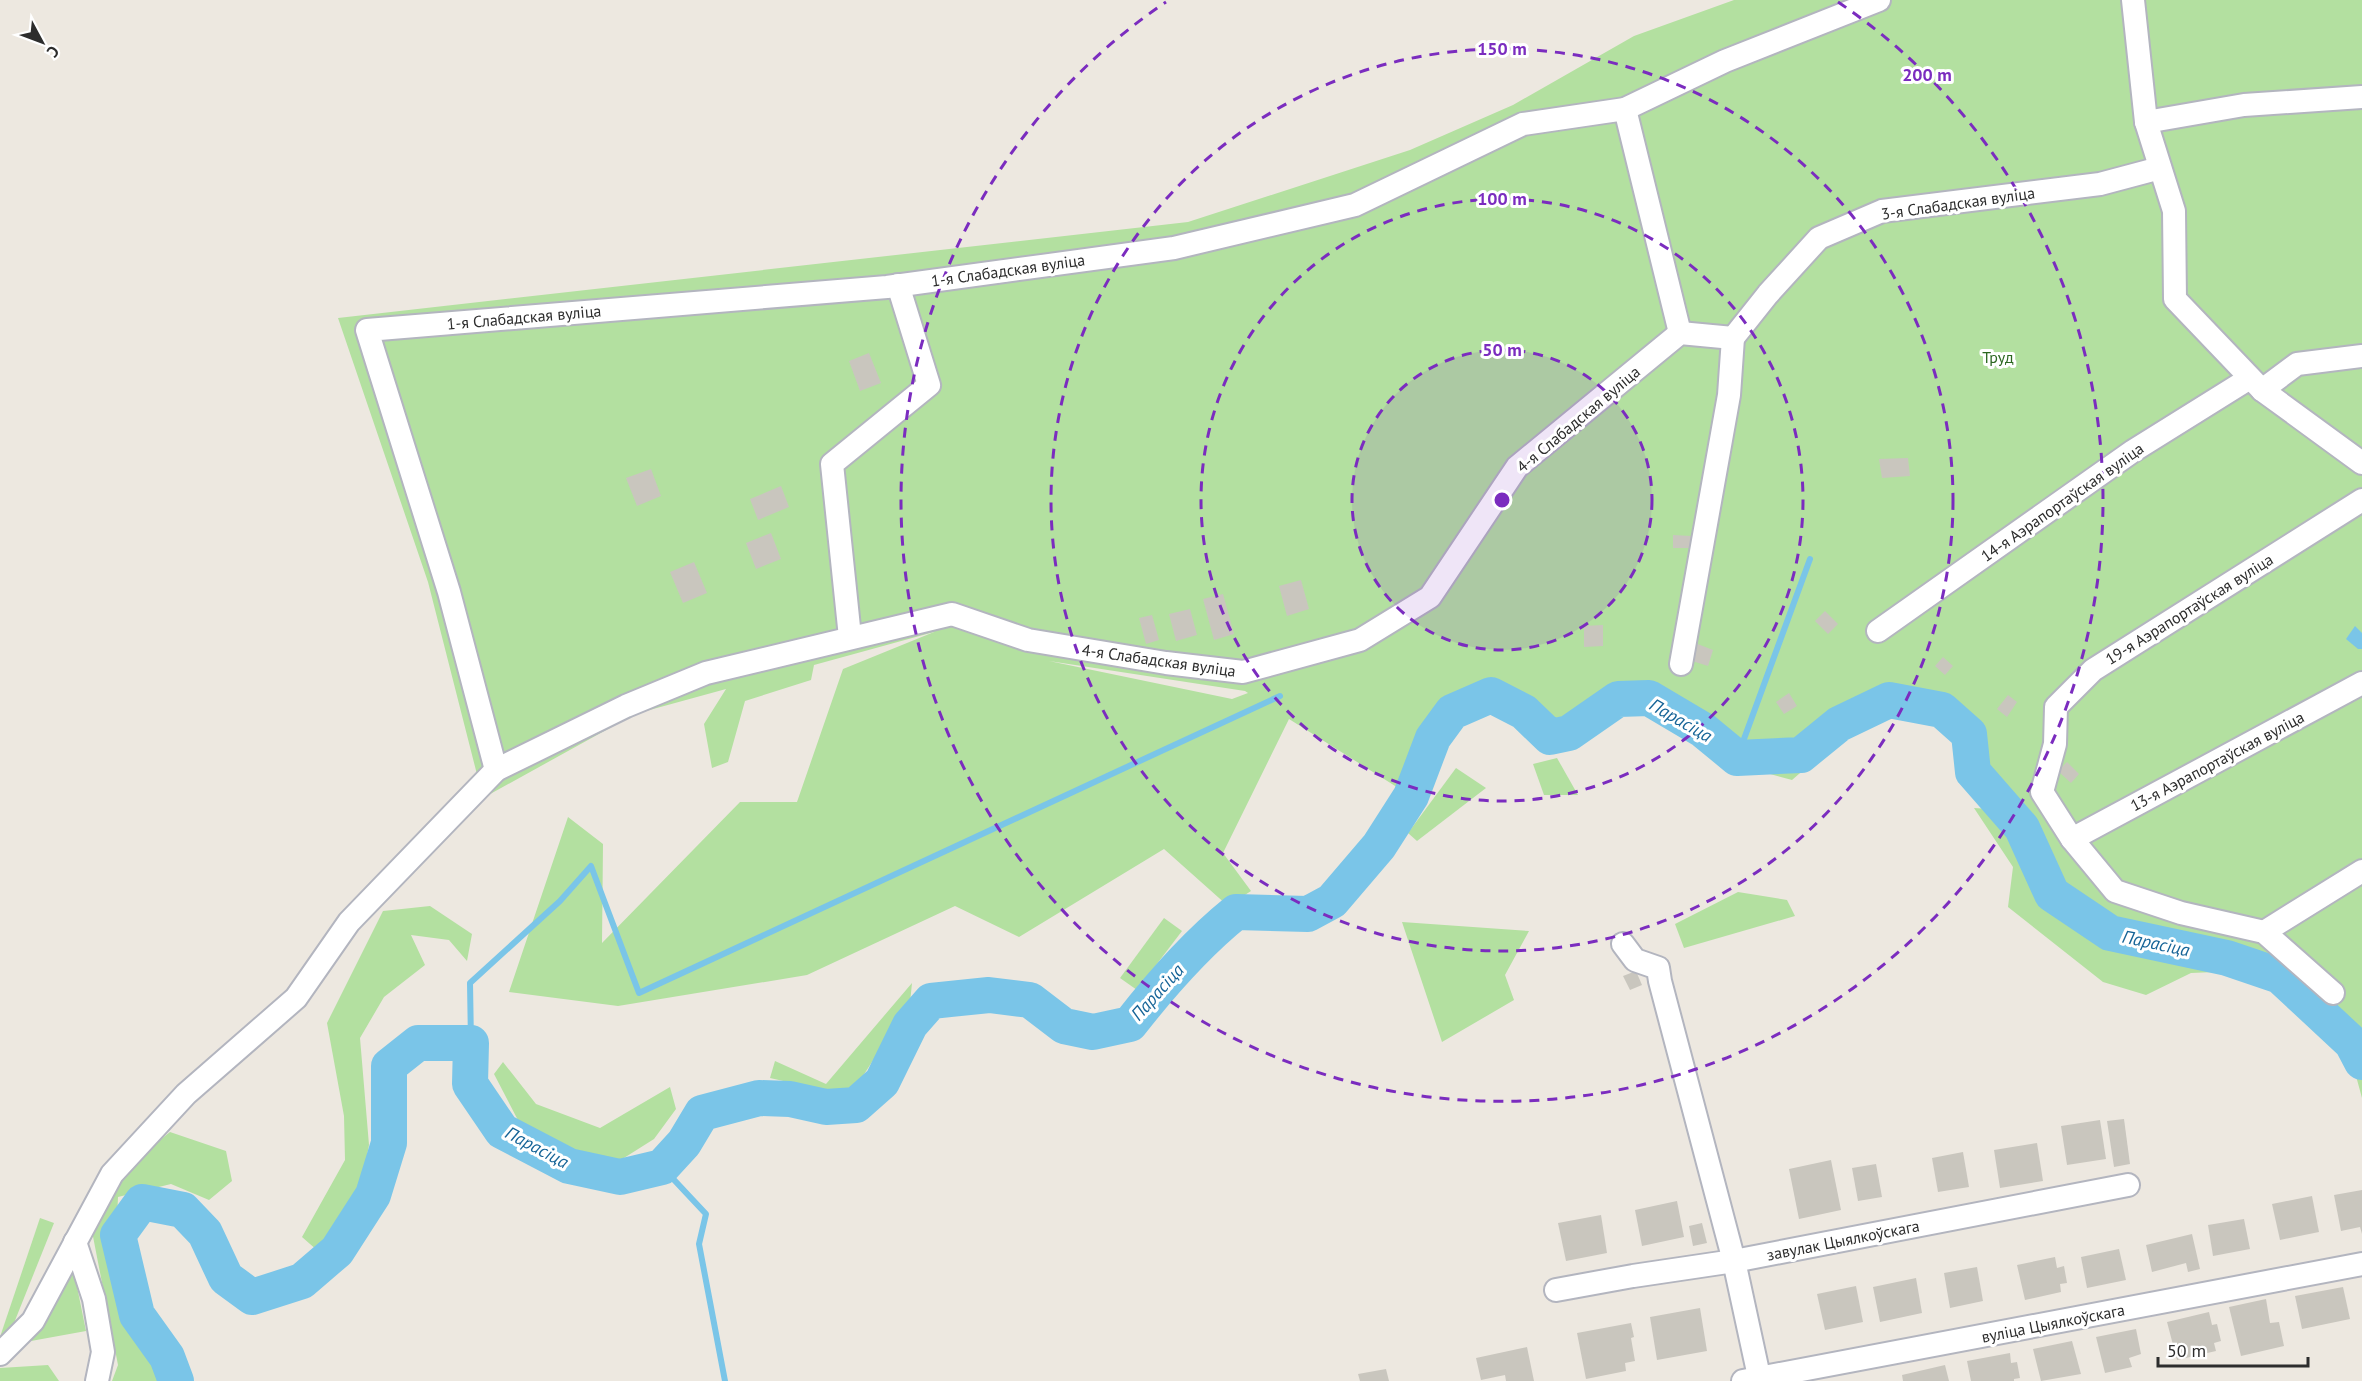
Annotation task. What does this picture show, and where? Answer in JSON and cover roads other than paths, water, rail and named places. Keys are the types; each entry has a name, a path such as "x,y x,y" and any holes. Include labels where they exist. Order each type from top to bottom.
{"street":[{"name":"1-я Слабадская вуліца","path":"496,770 449,592 367,330 898,285 1174,248 1355,205 1523,124 1625,110 1725,61 1879,0"},
{"path":"2133,0 2146,122 2174,211 2175,299 2256,384 2362,463"},
{"path":"2146,122 2244,105 2362,98"},
{"path":"1625,110 1680,333 1732,338 1729,395 1682,664"},
{"name":"3-я Слабадская вуліца","path":"1732,338 1819,238 1882,212 2100,184 2160,168"},
{"path":"850,637 832,465 929,385 898,285"},
{"name":"4-я Слабадская вуліца","path":"0,1354 33,1321 111,1174 186,1094 296,998 349,922 496,770 626,705 705,673 952,614 1028,640 1166,663 1243,672 1360,640 1430,597 1471,539 1517,467 1680,333"},
{"name":"14-я Аэрапортаўская вуліца","path":"1878,632 2133,452 2296,364 2362,357"},
{"name":"19-я Аэрапортаўская вуліца","path":"2264,932 2181,913 2115,891 2072,839 2042,792 2055,744 2056,707 2093,670 2362,500"},
{"name":"13-я Аэрапортаўская вуліца","path":"2072,839 2362,683"},
{"path":"2333,993 2264,932 2362,871"},
{"path":"1623,944 1635,960 1658,968 1734,1261 1754,1380"},
{"name":"завулак Цыялкоўскага","path":"1556,1290 1734,1261 2128,1185"},
{"path":"75,1242 94,1299 103,1352 97,1381"},
{"name":"вуліца Цыялкоўскага","path":"1754,1380 2362,1264"}],"water":[{"path":"2355,626 2362,633 2362,649 2358,649 2346,639"}],"waterway":[{"path":"1737,758 1810,559"},
{"name":"Парасіца","path":"176,1381 167,1357 137,1315 118,1235 142,1202 183,1210 205,1233 226,1278 252,1297 302,1281 337,1251 373,1195 389,1143 389,1066 418,1043 471,1043 470,1084 502,1131 569,1166 620,1177 662,1167 684,1143 702,1113 759,1098 790,1099 826,1107 856,1105 882,1082 910,1025 931,1001 989,995 1030,1000 1064,1026 1093,1032 1130,1024 1180,965 1236,912 1308,914 1332,901 1379,846 1411,796 1433,738 1452,712 1491,695 1524,712 1550,737 1569,733 1618,699 1649,698 1703,730 1737,758 1801,755 1839,724 1889,700 1942,710 1969,734 1973,772 2022,828 2052,894 2110,933 2227,958 2280,976 2352,1043 2362,1062"},
{"path":"471,1043 470,983 560,901 591,866 639,993 1280,696"},
{"path":"662,1167 706,1214 699,1244 725,1381"}],"park label":[{"name":"Труд","path":"1998,357"}]}
